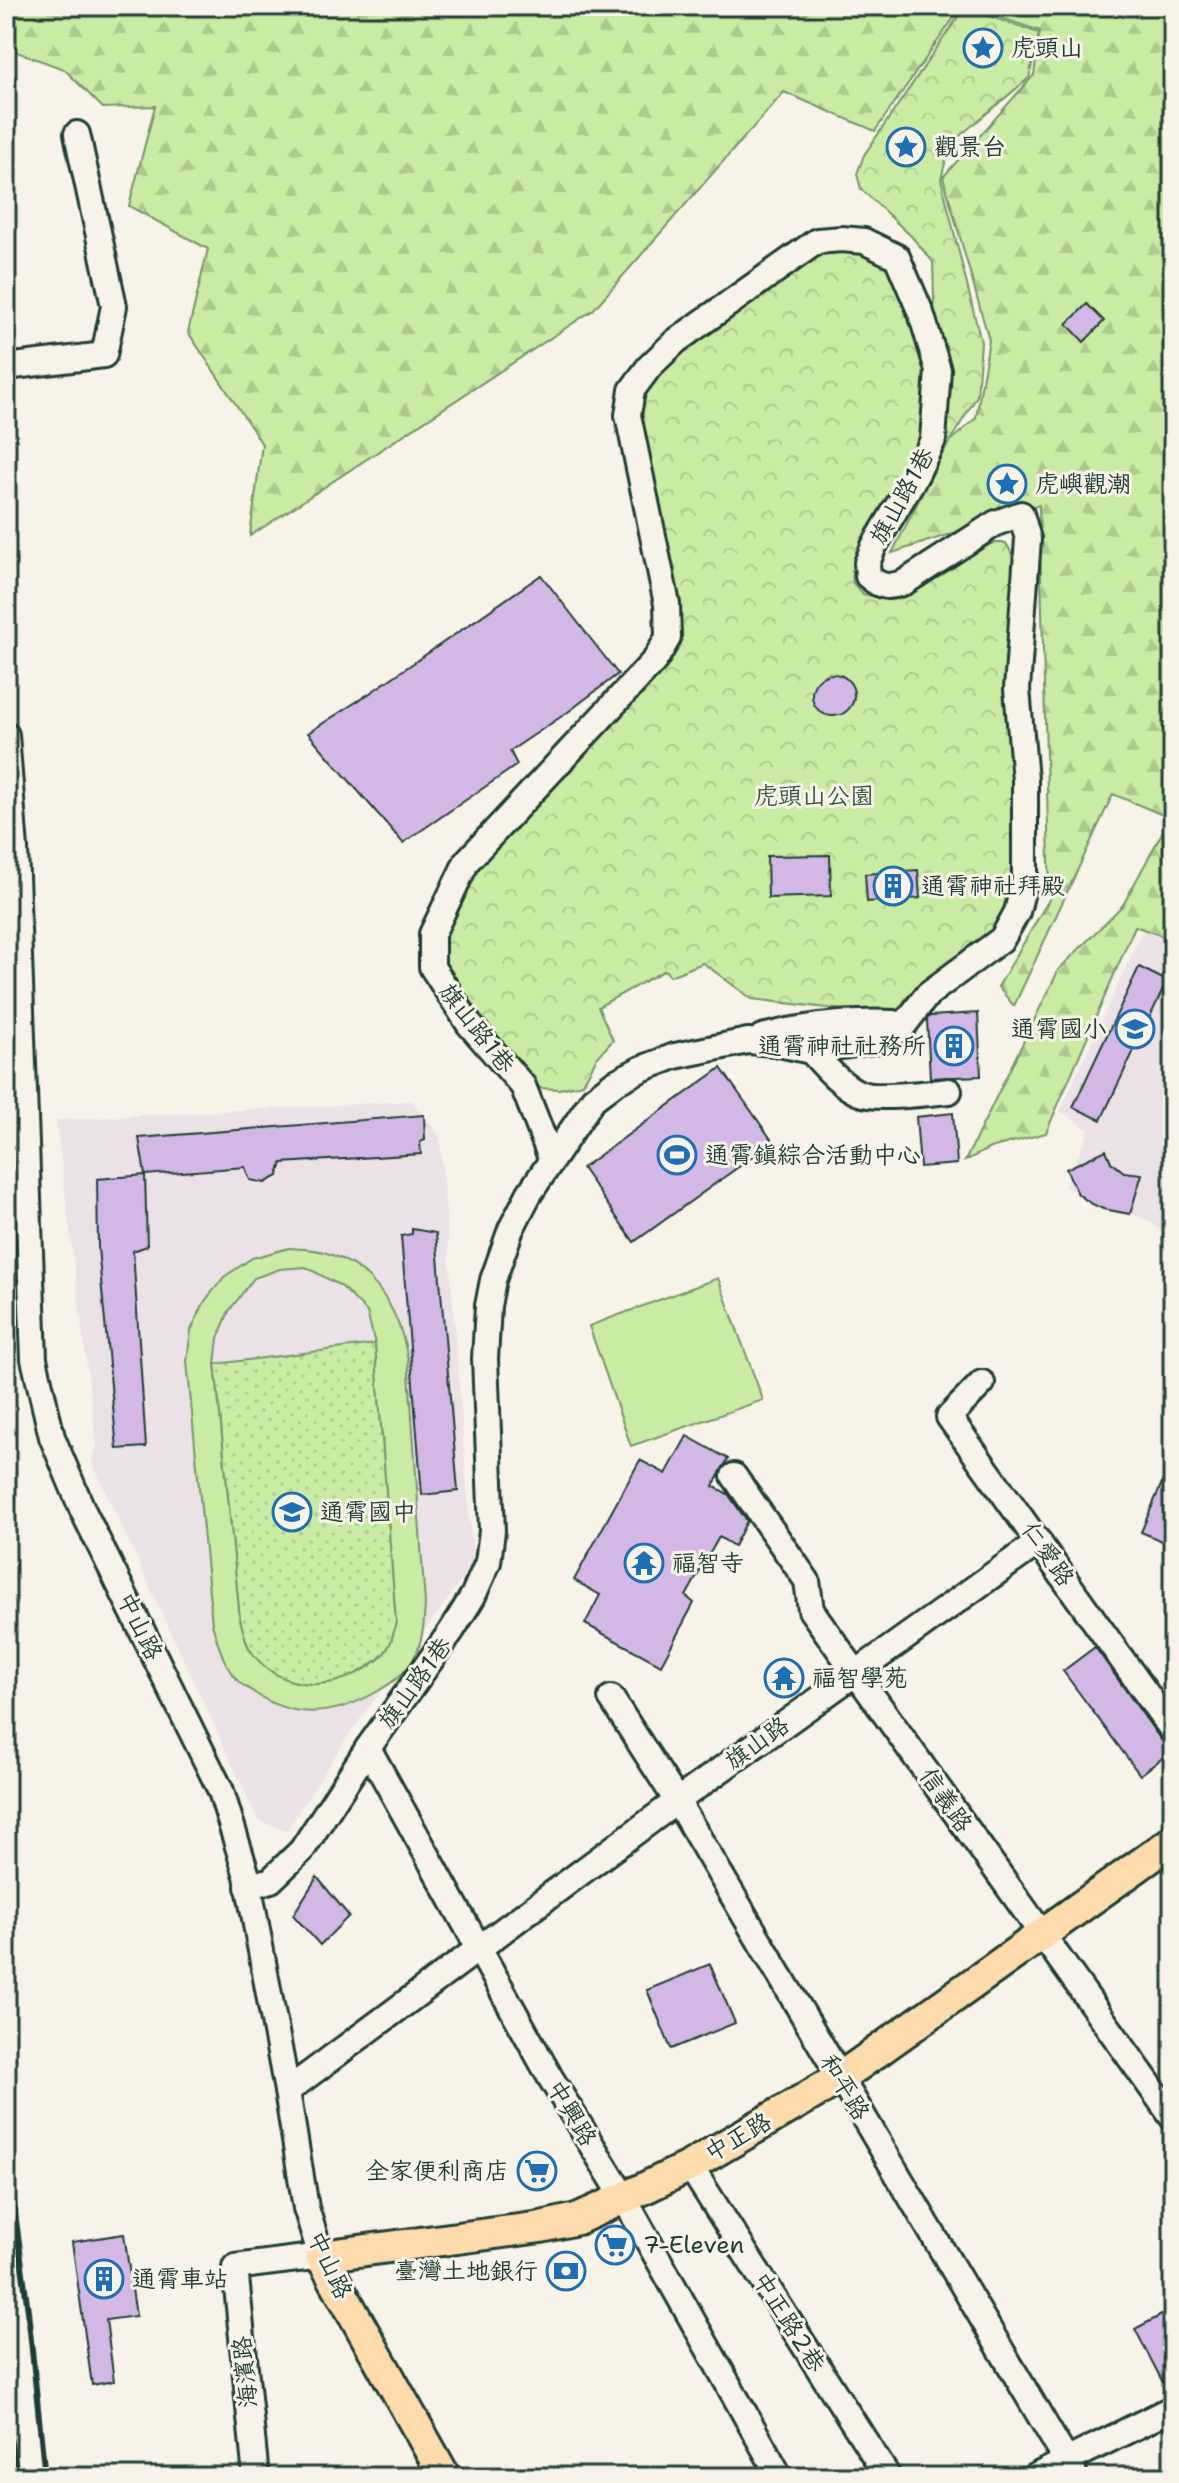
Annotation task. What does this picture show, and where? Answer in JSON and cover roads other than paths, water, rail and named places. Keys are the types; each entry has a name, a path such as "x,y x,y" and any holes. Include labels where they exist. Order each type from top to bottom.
{"main road":[{"name":"中正路","path":"321,2256 541,2227 577,2219 690,2166 840,2078 1173,1841"},
{"name":"中山路","path":"321,2256 445,2477"}],"street":[{"path":"6,367 104,355 114,306 77,134"},
{"name":"旗山路1巷","path":"248,1887 271,1880 302,1850 368,1748 452,1630 473,1596 488,1562 492,1531 485,1359 493,1280 511,1229 551,1158 593,1099 614,1083 675,1056 748,1041 811,1051 880,1040 901,1029 928,994 1002,939 1017,912 1025,879 1025,780 1017,689 1028,539 1021,514 996,523 905,582 891,587 878,585 868,576 867,563 874,546 933,440 938,370 921,313 897,257 864,241 817,241 676,341 649,367 632,390 628,415 663,577 668,638 655,660 467,861 432,934 432,967 469,1024 523,1086 551,1158"},
{"name":"中山路","path":"6,735 15,849 34,1359 52,1437 83,1511 221,1791 248,1887 306,2208 321,2256"},
{"path":"748,1041 791,1029 875,1022 894,1023 901,1029"},
{"path":"811,1051 832,1074 860,1094 904,1095 949,1091"},
{"name":"仁愛路","path":"982,1383 949,1417 1173,1731"},
{"name":"信義路","path":"734,1476 807,1581 811,1610 1173,2118"},
{"name":"旗山路","path":"287,2091 677,1801 1039,1542"},
{"name":"和平路","path":"611,1698 677,1801 1071,2469"},
{"name":"中興路","path":"368,1748 550,2077 624,2198 780,2477"},
{"name":"中正路2巷","path":"690,2166 888,2477"},
{"name":"中正路","path":"235,2267 321,2256"},
{"name":"海濱路","path":"235,2267 256,2477"},
{"path":"1034,2477 1071,2469 1173,2408"}],"railway":[{"path":"6,2145 28,2311 45,2477"},
{"path":"6,2418 18,2477"}],"place":[{"name":"虎頭山","path":"983,48"},
{"name":"觀景台","path":"906,147"},
{"name":"虎嶼觀潮","path":"1007,484"},
{"name":"通霄神社拜殿","path":"893,886"},
{"name":"通霄國小","path":"1135,1029"},
{"name":"通霄神社社務所","path":"954,1046"},
{"name":"通霄鎮綜合活動中心","path":"677,1155"},
{"name":"通霄國中","path":"292,1512"},
{"name":"福智寺","path":"644,1563"},
{"name":"福智學苑","path":"784,1678"},
{"name":"全家便利商店","path":"537,2171"},
{"name":"7-Eleven","path":"615,2245"},
{"name":"臺灣土地銀行","path":"566,2271"},
{"name":"通霄車站","path":"104,2279"}],"park label":[{"name":"虎頭山公園","path":"814,796"}]}
